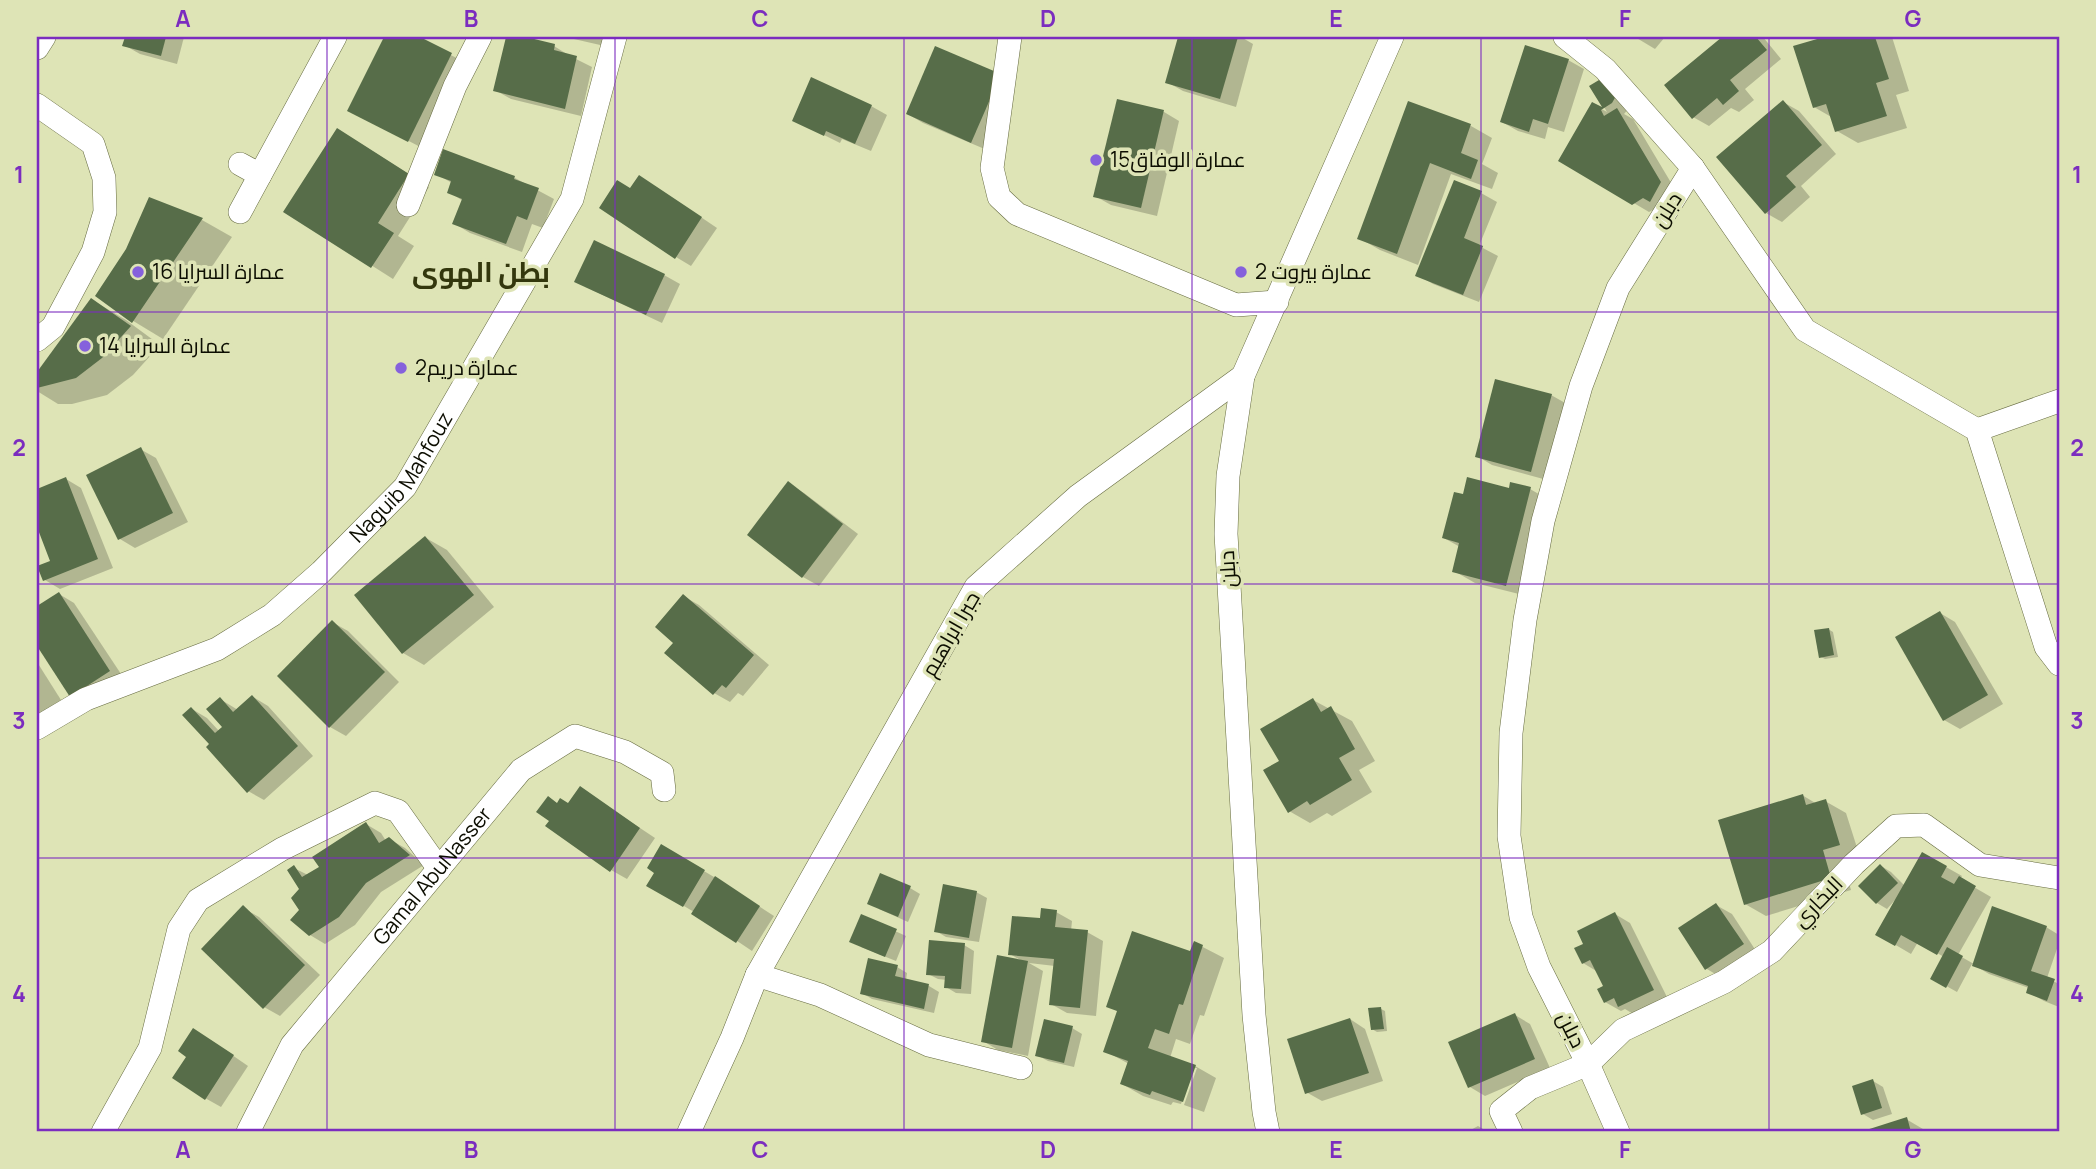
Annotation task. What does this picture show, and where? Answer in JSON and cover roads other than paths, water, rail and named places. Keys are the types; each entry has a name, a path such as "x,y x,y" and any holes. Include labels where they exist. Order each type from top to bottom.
{"street":[{"path":"37,48 44,37"},
{"path":"240,212 335,37"},
{"path":"408,205 455,86 480,37"},
{"name":"Naguib Mahfouz","path":"37,728 86,699 218,649 272,615 321,572 405,488 572,199 615,37"},
{"path":"1010,37 992,168 999,197 1017,214 1236,305 1277,302"},
{"name":"دبلن","path":"1268,1132 1254,1015 1226,534 1228,475 1243,376 1392,37"},
{"path":"1565,37 1605,69 1693,168 1805,330 1977,430 2046,647 2059,664"},
{"path":"37,105 93,144 104,178 105,212 93,252 53,327 37,341"},
{"path":"240,164 260,175"},
{"name":"دبلن","path":"1618,1132 1588,1064 1539,967 1521,918 1509,836 1511,733 1525,620 1543,521 1581,386 1618,288 1693,168"},
{"name":"جبرا ابراهيم","path":"690,1132 757,975 976,587 1078,496 1243,376"},
{"path":"1977,430 2059,401"},
{"name":"Gamal AbuNasser","path":"248,1132 292,1045 521,770 575,736 625,752 662,773 664,790"},
{"path":"103,1132 150,1048 179,929 198,900 282,849 375,803 398,811 439,869"},
{"name":"البخاري","path":"1588,1064 1623,1030 1724,982 1772,951 1854,864 1896,826 1924,825 1980,865 2059,878"},
{"path":"757,975 820,995 929,1045 1021,1068"},
{"path":"1511,1132 1501,1111 1530,1088 1588,1064"}],"place":[{"name":"عمارة الوفاق15","path":"1096,160"},
{"name":"عمارة السرايا 16","path":"138,272"},
{"name":"عمارة بيروت 2","path":"1241,272"},
{"name":"عمارة السرايا 14","path":"85,346"},
{"name":"عمارة دريم2","path":"401,368"}],"district":[{"name":"بطن الهوى","path":"481,272"}]}
